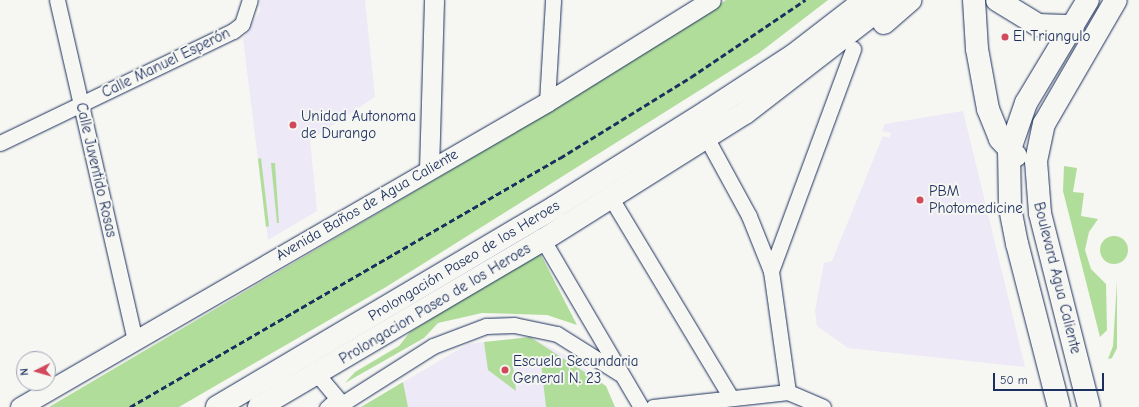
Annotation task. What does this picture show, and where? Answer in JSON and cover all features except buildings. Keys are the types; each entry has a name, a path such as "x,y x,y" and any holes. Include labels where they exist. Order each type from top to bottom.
{"main road":[{"path":"708,111 759,64 846,0"},
{"path":"708,111 794,55 865,0"},
{"path":"745,113 891,0"},
{"path":"745,113 808,82 853,49 910,0"},
{"path":"974,0 977,49 988,109 1009,152 1019,158 1036,161"},
{"path":"997,0 1038,25 1072,26"},
{"name":"Boulevard Agua Caliente","path":"1059,407 1017,244 1010,207 1009,152 1026,103 1088,0"},
{"name":"Boulevard Agua Caliente","path":"1089,407 1040,213 1036,161 1044,124 1116,0"},
{"name":"Prolongación Paseo de los Heroes","path":"217,407 555,207 708,111"},
{"name":"Prolongacion Paseo de los Heroes","path":"258,407 317,374 543,240 745,113"}],"street":[{"name":"Calle Juventido Rosas","path":"57,0 135,340"},
{"name":"Calle Manuel Esperón","path":"0,143 233,30 242,24 250,0"},
{"path":"429,169 434,0"},
{"path":"547,102 553,0"},
{"name":"Avenida Baños de Agua Caliente","path":"20,407 547,102 712,0"},
{"path":"771,271 853,49"},
{"path":"706,137 749,216 771,271 788,392"},
{"path":"611,198 731,398"},
{"path":"543,240 619,373 641,407"},
{"path":"325,407 338,403 433,346 486,326 514,325 557,334 619,373"},
{"path":"317,374 338,403"},
{"path":"653,407 788,392 823,407"}],"shaded area":[{"name":"Unidad Autonoma de Durango","path":"260,0 365,0 375,97 310,140 317,211 268,240 243,39 260,11"},
{"name":"PBM Photomedicine","path":"963,111 1025,367 848,348 817,326 815,311 824,263 832,261 883,136 890,138 891,133 882,131 885,124"},
{"name":"Escuela Secundaria General N. 23","path":"530,337 571,358 606,386 615,407 361,407 468,344"}],"green space":[{"path":"726,0 828,0 759,53 386,287 179,407 49,407 495,144"},
{"path":"261,158 269,226 266,227 258,159"},
{"path":"271,163 275,163 279,223 277,223"},
{"path":"1064,166 1077,168 1073,192 1084,193 1081,216 1098,219 1089,232 1085,250 1091,269 1106,284 1107,330 1100,337 1063,191"},
{"path":"1114,236 1124,240 1128,250 1124,260 1114,264 1104,260 1100,250 1104,240"},
{"path":"539,251 577,325 547,315 482,313 438,323 424,338 345,383 355,372 399,346 410,332"},
{"path":"1117,281 1117,348 1112,358 1108,359 1113,346"},
{"path":"530,337 606,386 615,407 546,407 541,363 513,366 516,391 488,370 484,342"},
{"path":"403,382 408,407 361,407"}],"railway":[{"path":"130,407 560,158 691,77 805,0"}],"place":[{"name":"El Triangulo","path":"1005,37"},
{"name":"Unidad Autonoma de Durango","path":"293,125"},
{"name":"PBM Photomedicine","path":"920,200"},
{"name":"Escuela Secundaria General N. 23","path":"505,370"}]}
